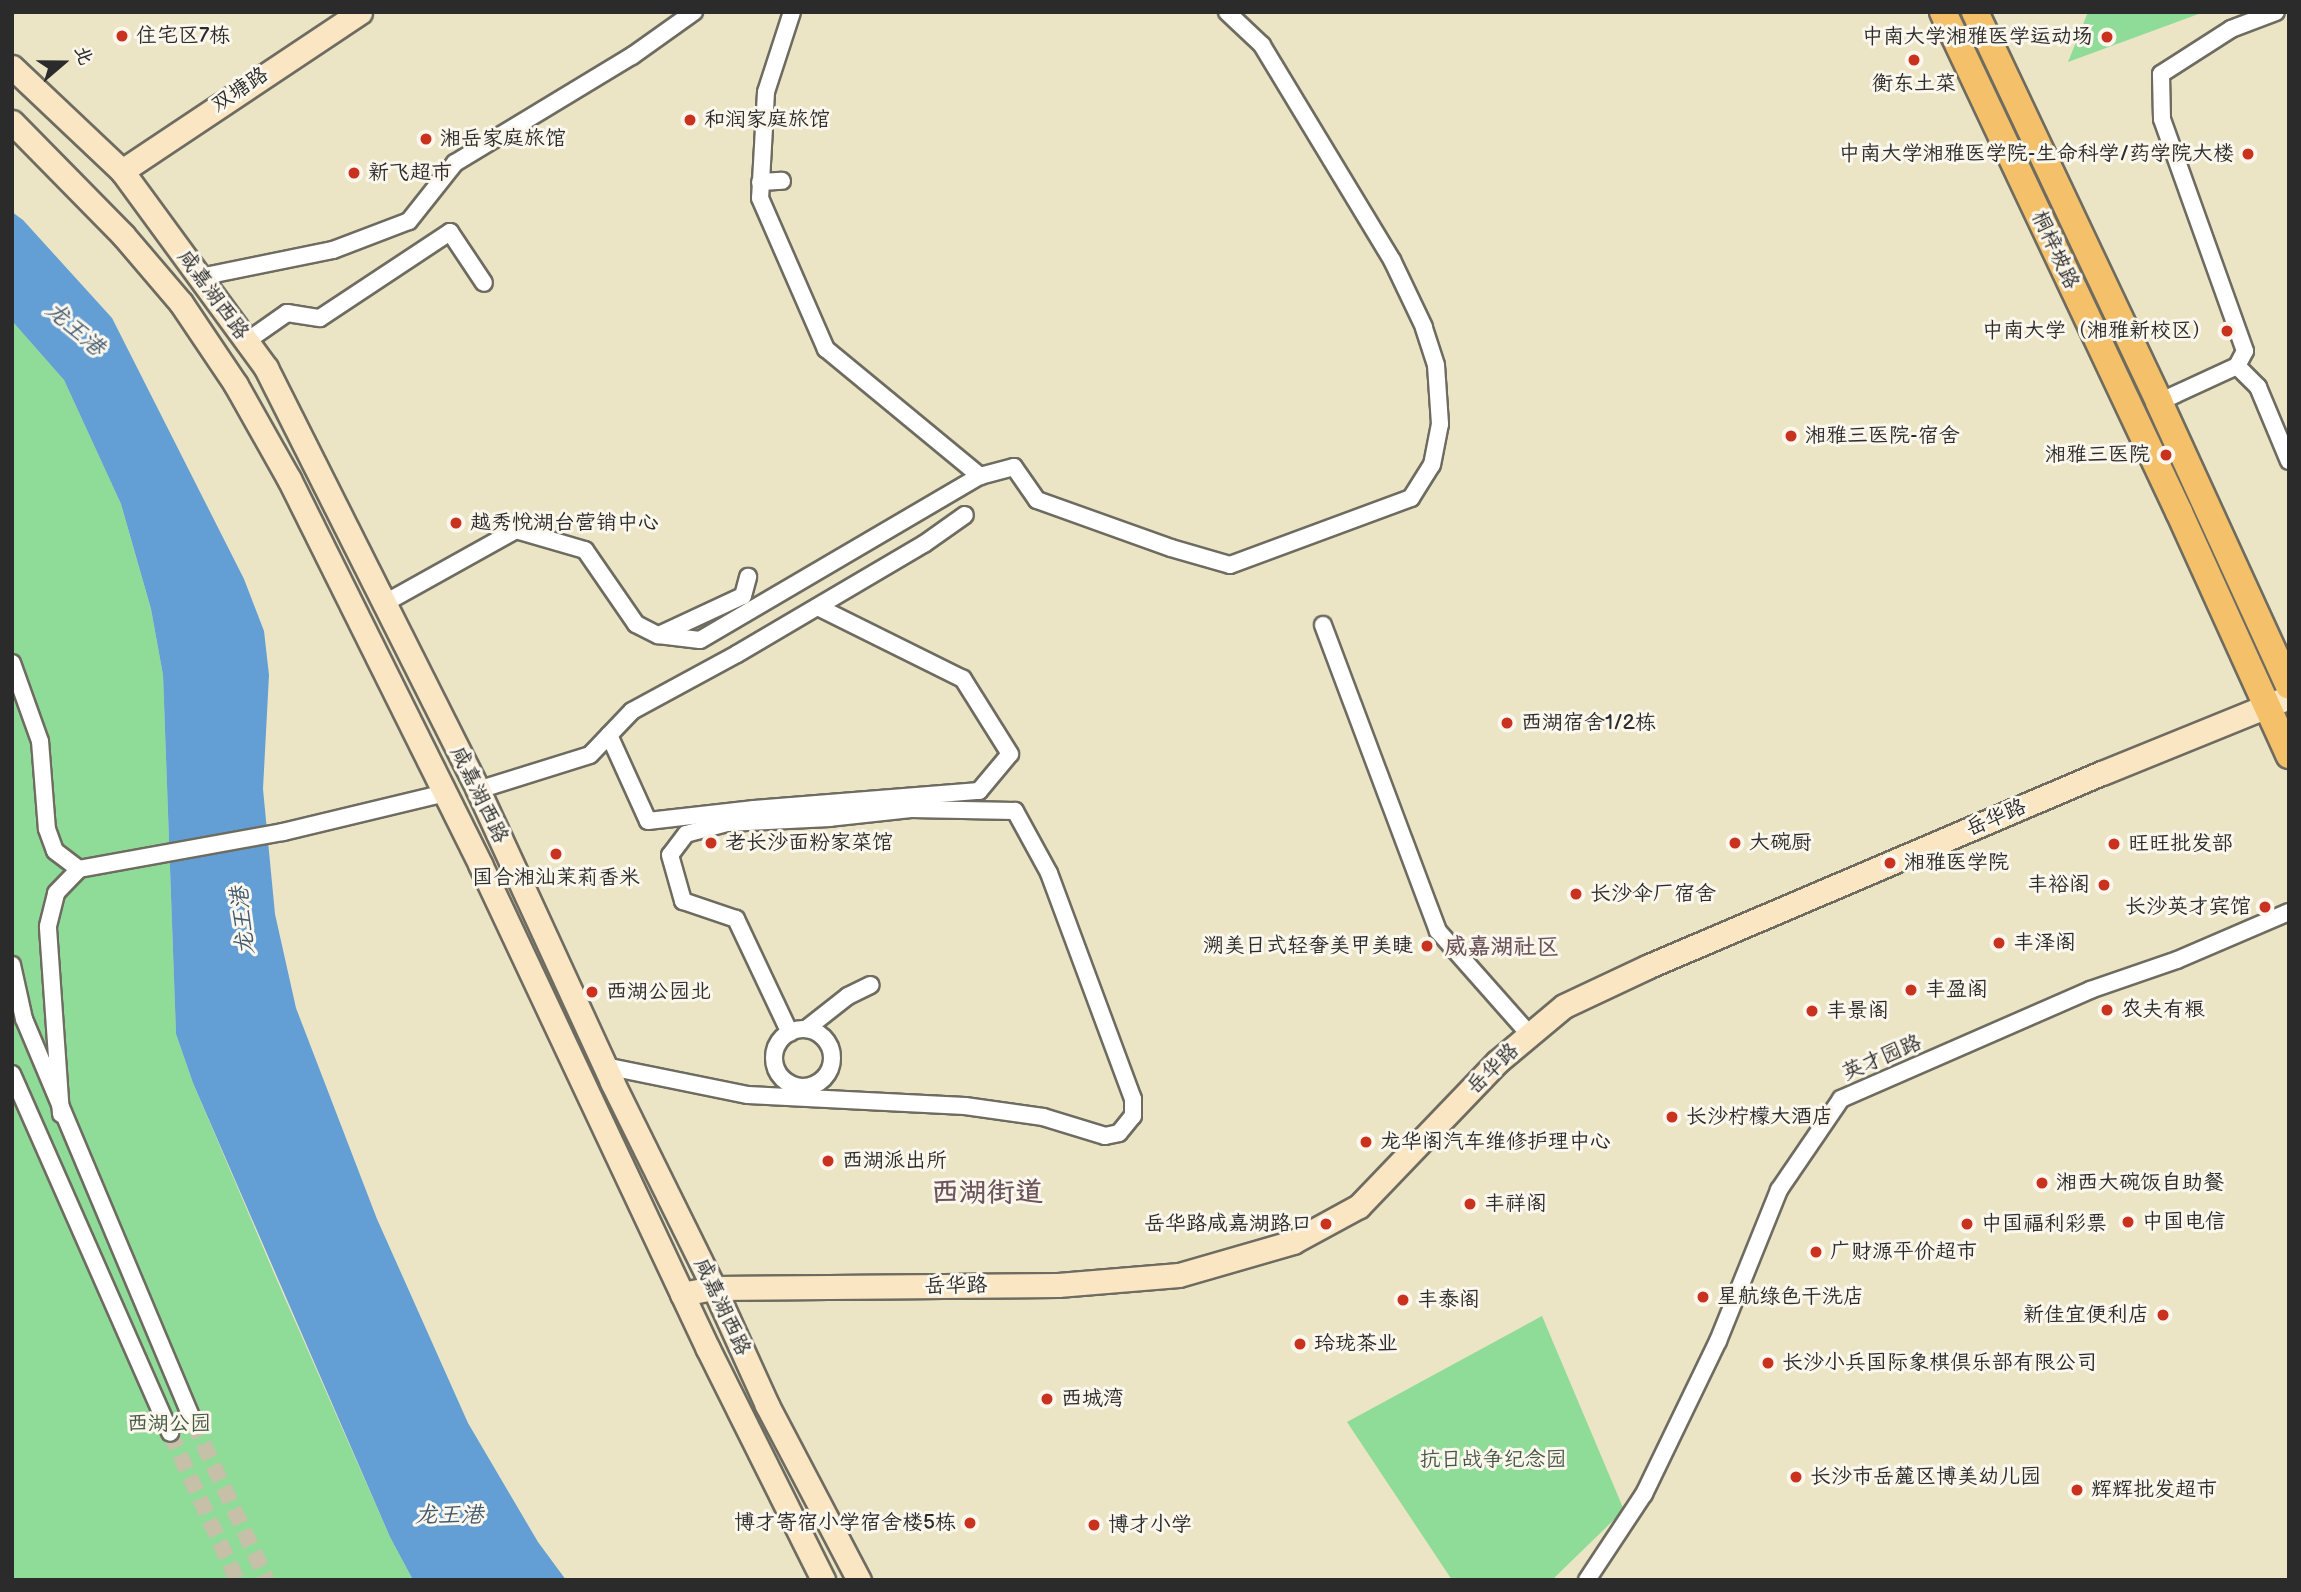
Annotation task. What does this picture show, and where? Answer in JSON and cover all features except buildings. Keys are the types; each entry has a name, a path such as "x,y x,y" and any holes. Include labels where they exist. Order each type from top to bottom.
{"main road":[{"name":"双塘路","path":"122,171 360,12"},
{"name":"桐梓坡路","path":"1943,12 2179,512 2278,702 2289,755"},
{"name":"桐梓坡路","path":"1975,12 2160,402 2289,686"},
{"name":"咸嘉湖西路","path":"12,67 122,171 266,368 478,790 767,1405 859,1580"},
{"name":"咸嘉湖西路","path":"12,122 132,245 181,303 236,385 289,480 445,793 682,1294 823,1580"},
{"name":"岳华路","path":"682,1294 714,1288 1058,1285 1112,1281 1179,1275 1293,1242 1359,1206 1497,1062 1564,1006 1648,966 2090,778 2278,702"}],"street":[{"path":"200,277 333,250 409,221 455,163 632,56 694,12"},
{"path":"792,12 766,92 760,198 827,349 980,476"},
{"path":"385,603 516,530 585,550 636,624 659,635 700,640 980,476 1014,467 1037,500 1171,548 1230,565 1411,498 1432,465 1440,424 1436,365 1424,327 1392,260 1262,45 1227,12"},
{"path":"2160,402 2237,366 2245,351 2162,119 2161,74 2231,29 2276,12"},
{"path":"760,182 782,181"},
{"path":"247,341 287,313 320,318 450,232 484,283"},
{"path":"2237,366 2258,387 2289,461"},
{"path":"478,790 590,755 632,711 818,607 924,544 965,515"},
{"path":"659,635 743,596 748,577"},
{"path":"609,735 648,821 754,809 979,791 1010,754 962,679 818,607"},
{"path":"1323,625 1438,931 1530,1035"},
{"path":"12,663 40,741 47,829 55,851 79,869"},
{"path":"61,1114 48,926 56,893 79,869 283,832 445,793"},
{"path":"606,1066 748,1095 965,1106 1043,1117 1105,1136 1119,1133 1133,1116 1133,1100 1049,873 1015,811 911,809 830,818 727,823 685,834 670,855 683,901 736,919 790,1033"},
{"name":"英才园路","path":"1587,1580 1644,1494 1718,1341 1779,1190 1841,1099 2090,990 2177,960 2289,912"},
{"path":"12,965 24,1019 61,1114 193,1422"},
{"path":"806,1029 825,1038 833,1057 827,1076 812,1087 792,1086 778,1073 775,1052 779,1042 790,1033 806,1029 848,996 871,985"},
{"path":"12,1074 170,1433"}],"green space":[{"name":"中南大学湘雅医学运动场","path":"2088,12 2204,12 2068,62"},
{"name":"西湖公园","path":"12,321 64,380 121,504 151,609 163,675 176,1034 193,1083 276,1278 390,1537 413,1580 12,1580"},
{"name":"抗日战争纪念园","path":"1542,1316 1624,1510 1552,1580 1452,1580 1347,1422"}],"water":[{"name":"龙王港","path":"12,212 23,220 112,318 244,579 264,631 269,675 263,789 275,914 296,1008 377,1219 468,1423 538,1542 566,1580 413,1580 390,1537 193,1083 176,1034 163,675 151,609 121,504 64,380 12,321"}],"tunnel":[{"path":"193,1422 267,1580"},
{"path":"170,1433 237,1580"}],"place":[{"name":"住宅区7栋","path":"122,36"},
{"name":"中南大学湘雅医学运动场","path":"2107,37"},
{"name":"衡东土菜","path":"1914,60"},
{"name":"和润家庭旅馆","path":"690,120"},
{"name":"湘岳家庭旅馆","path":"426,139"},
{"name":"中南大学湘雅医学院-生命科学/药学院大楼","path":"2248,154"},
{"name":"新飞超市","path":"354,173"},
{"name":"中南大学（湘雅新校区）","path":"2227,331"},
{"name":"湘雅三医院-宿舍","path":"1791,436"},
{"name":"湘雅三医院","path":"2166,455"},
{"name":"越秀悦湖台营销中心","path":"456,523"},
{"name":"西湖宿舍1/2栋","path":"1507,723"},
{"name":"老长沙面粉家菜馆","path":"711,843"},
{"name":"大碗厨","path":"1735,843"},
{"name":"旺旺批发部","path":"2114,844"},
{"name":"国合湘汕茉莉香米","path":"556,854"},
{"name":"湘雅医学院","path":"1890,863"},
{"name":"丰裕阁","path":"2104,885"},
{"name":"长沙伞厂宿舍","path":"1576,894"},
{"name":"长沙英才宾馆","path":"2265,907"},
{"name":"丰泽阁","path":"1999,943"},
{"name":"溯美日式轻奢美甲美睫","path":"1427,946"},
{"name":"丰盈阁","path":"1911,990"},
{"name":"西湖公园北","path":"592,992"},
{"name":"农夫有粮","path":"2107,1010"},
{"name":"丰景阁","path":"1812,1011"},
{"name":"长沙柠檬大酒店","path":"1672,1117"},
{"name":"龙华阁汽车维修护理中心","path":"1366,1142"},
{"name":"西湖派出所","path":"828,1161"},
{"name":"湘西大碗饭自助餐","path":"2042,1183"},
{"name":"丰祥阁","path":"1470,1204"},
{"name":"中国电信","path":"2128,1222"},
{"name":"岳华路咸嘉湖路口","path":"1326,1224"},
{"name":"中国福利彩票","path":"1967,1224"},
{"name":"广财源平价超市","path":"1816,1252"},
{"name":"星航绿色干洗店","path":"1703,1297"},
{"name":"丰泰阁","path":"1403,1300"},
{"name":"新佳宜便利店","path":"2163,1315"},
{"name":"玲珑茶业","path":"1300,1344"},
{"name":"长沙小兵国际象棋俱乐部有限公司","path":"1768,1363"},
{"name":"西城湾","path":"1047,1399"},
{"name":"长沙市岳麓区博美幼儿园","path":"1796,1477"},
{"name":"辉辉批发超市","path":"2077,1490"},
{"name":"博才寄宿小学宿舍楼5栋","path":"970,1523"},
{"name":"博才小学","path":"1094,1525"}],"district":[{"name":"威嘉湖社区","path":"1502,947"},
{"name":"西湖街道","path":"987,1193"}]}
